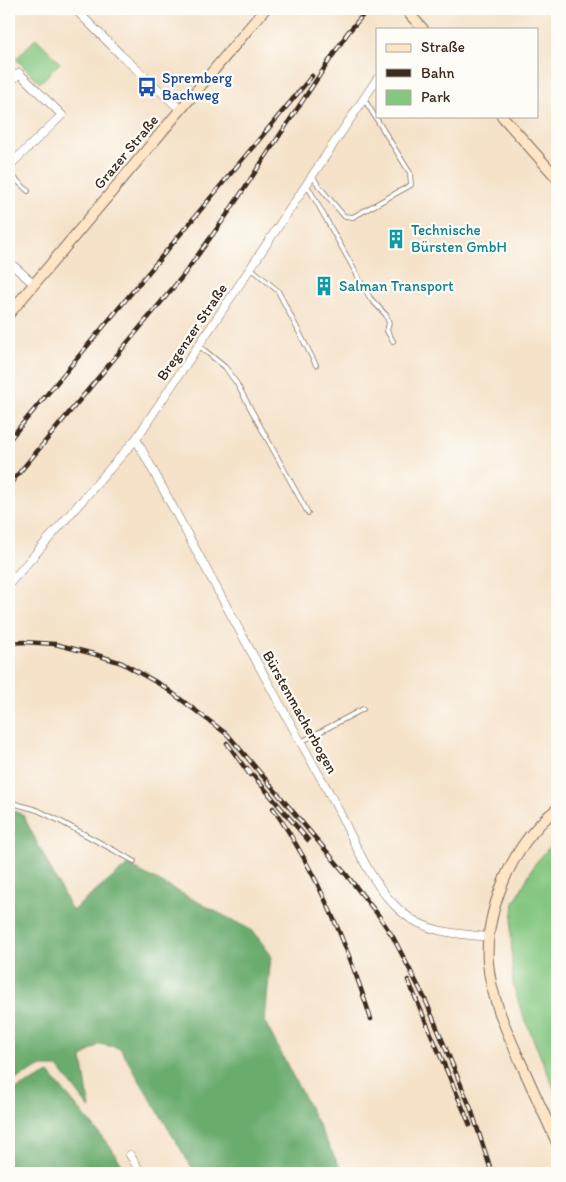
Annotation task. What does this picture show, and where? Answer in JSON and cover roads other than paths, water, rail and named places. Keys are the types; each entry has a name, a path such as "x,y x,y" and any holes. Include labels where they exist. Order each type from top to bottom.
{"street":[{"path":"76,9 121,55 181,110"},
{"name":"Grazer Straße","path":"9,314 265,9"},
{"path":"405,9 413,25"},
{"path":"9,84 20,73 62,115 9,166"},
{"name":"Bregenzer Straße","path":"9,584 136,440 376,81"},
{"path":"504,118 557,178"},
{"path":"9,262 34,284"},
{"name":"Bürstenmacherbogen","path":"136,440 340,812 379,890 403,913 419,923 440,931 489,937"},
{"path":"557,809 517,852 499,894 489,937 488,962 492,990 510,1037 557,1143"},
{"path":"130,1155 141,1173"}],"lane":[{"path":"313,175 318,185 344,216 353,217 411,185 410,173 364,99"},
{"path":"9,174 28,191"},
{"path":"307,184 370,298 386,315 389,323 388,331 393,341"},
{"path":"251,268 278,291 316,365"},
{"path":"199,346 225,367 237,384 308,512"},
{"path":"300,742 362,709"},
{"path":"9,802 36,810 101,842 134,861"}],"railway":[{"path":"345,36 368,9"},
{"path":"9,485 182,277 226,216 349,31"},
{"path":"9,440 312,76"},
{"path":"9,643 55,644 122,663 163,686 228,735 345,873 393,937 425,999 471,1109 492,1173"},
{"path":"227,743 250,775"},
{"path":"247,768 308,840"},
{"path":"273,808 304,858 330,910 352,964 371,1019"},
{"path":"408,980 470,1125"}],"place":[{"name":"Spremberg Bachweg","path":"147,87"},
{"name":"Technische Bürsten GmbH","path":"396,239"},
{"name":"Salman Transport","path":"324,286"}]}
